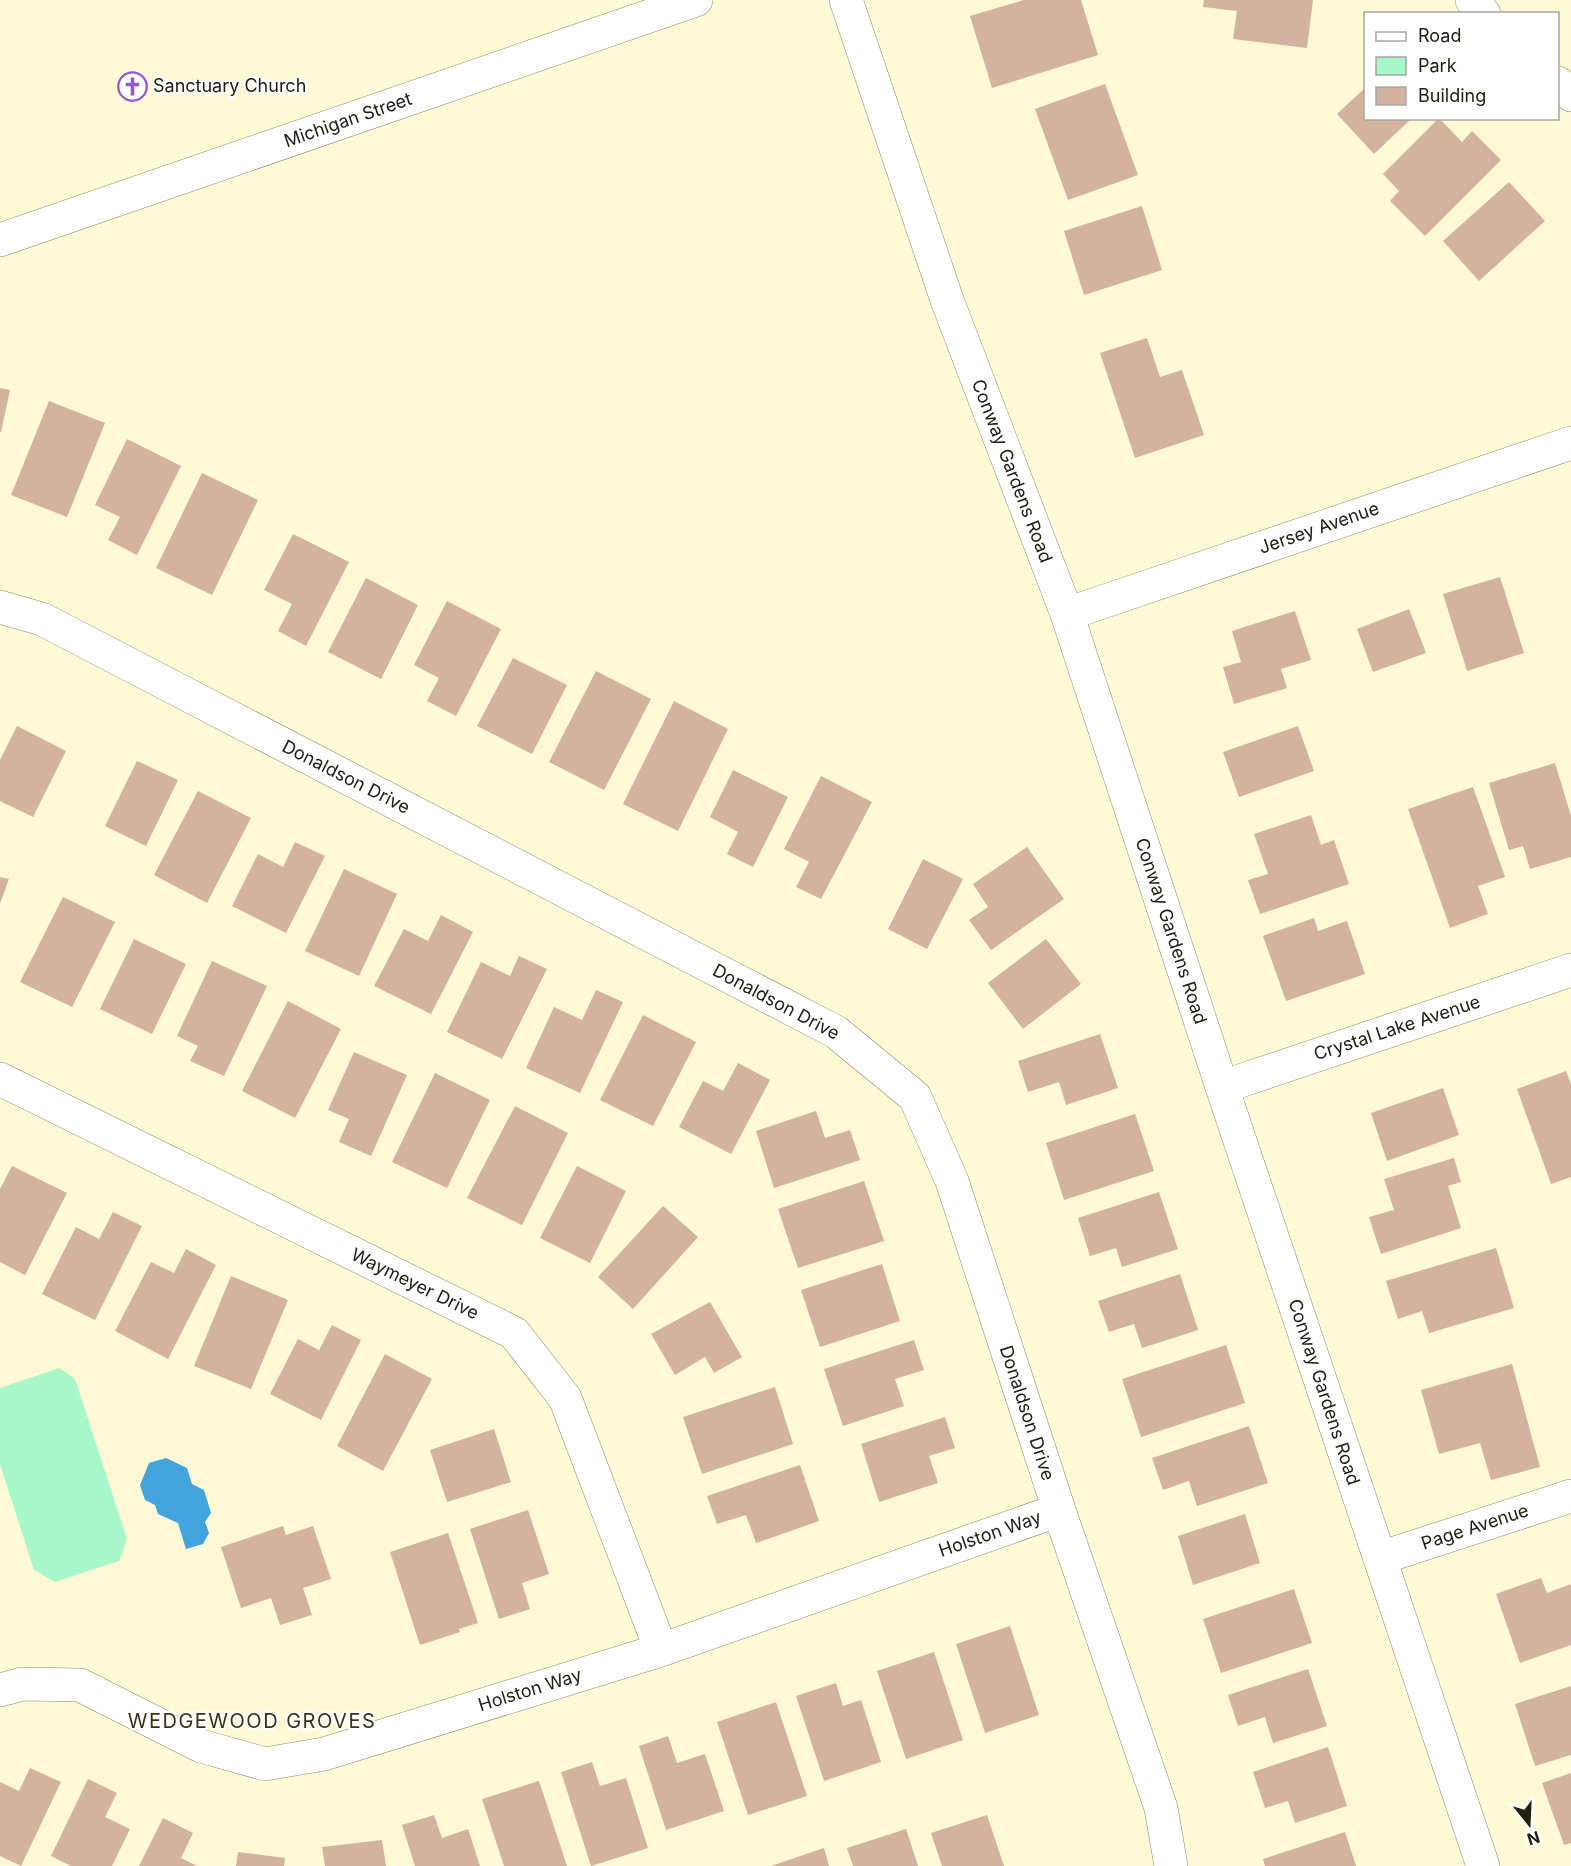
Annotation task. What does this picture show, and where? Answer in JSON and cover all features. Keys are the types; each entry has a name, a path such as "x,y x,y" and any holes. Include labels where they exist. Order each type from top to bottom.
{"street":[{"name":"Michigan Street","path":"0,240 696,0"},
{"name":"Conway Gardens Road","path":"846,0 947,300 1067,614 1222,1087 1483,1866"},
{"path":"1472,0 1482,12"},
{"path":"1559,85 1571,95"},
{"name":"Jersey Avenue","path":"1067,614 1571,443"},
{"name":"Donaldson Drive","path":"0,607 42,619 836,1032 915,1097 952,1181 1059,1510 1161,1808 1171,1866"},
{"name":"Crystal Lake Avenue","path":"1222,1087 1571,970"},
{"name":"Waymeyer Drive","path":"0,1079 514,1333 565,1398 661,1650"},
{"name":"Page Avenue","path":"1380,1558 1571,1496"},
{"name":"Holston Way","path":"0,1690 22,1684 80,1685 201,1746 265,1764 324,1754 661,1650 1059,1510"}],"green space":[{"path":"59,1368 75,1379 127,1539 119,1561 55,1582 34,1570 0,1464 0,1388"}],"water":[{"path":"166,1458 187,1468 192,1484 204,1490 211,1513 205,1522 209,1533 203,1544 186,1549 178,1523 158,1514 155,1505 145,1500 140,1485 149,1463"}],"building":[{"path":"1024,0 1081,0 1098,55 992,88 970,16"},
{"path":"1204,0 1313,0 1307,48 1233,39 1237,11 1203,7"},
{"path":"1105,84 1138,175 1068,200 1035,109"},
{"path":"1364,89 1364,120 1410,120 1374,154 1337,114"},
{"path":"1437,120 1441,120 1462,142 1472,131 1501,160 1425,236 1390,201 1399,191 1383,174"},
{"path":"1509,182 1545,221 1479,281 1443,241"},
{"path":"1142,206 1162,270 1084,295 1064,231"},
{"path":"1147,338 1160,377 1182,370 1204,435 1135,458 1100,353"},
{"path":"0,388 10,390 1,432 0,432"},
{"path":"49,401 105,423 67,517 11,495"},
{"path":"127,439 181,466 137,555 108,540 120,517 95,505"},
{"path":"202,473 258,500 212,595 156,568"},
{"path":"293,534 349,562 306,646 278,631 292,604 264,590"},
{"path":"1500,577 1524,653 1467,671 1443,594"},
{"path":"366,578 418,605 381,679 328,652"},
{"path":"447,601 501,629 456,716 427,701 439,678 414,665"},
{"path":"1409,609 1426,653 1373,672 1357,629"},
{"path":"1295,611 1311,660 1281,669 1287,688 1234,704 1223,667 1241,662 1232,631"},
{"path":"513,658 567,685 532,754 477,726"},
{"path":"596,671 651,699 604,790 549,762"},
{"path":"674,701 728,729 678,831 623,804"},
{"path":"17,726 66,751 33,817 0,801 0,760"},
{"path":"1298,726 1314,771 1239,797 1223,752"},
{"path":"137,761 178,780 146,846 105,826"},
{"path":"1555,763 1571,816 1571,857 1530,869 1523,846 1509,850 1489,783"},
{"path":"733,770 788,797 753,867 727,854 738,832 710,817"},
{"path":"821,776 872,802 821,899 796,887 809,862 784,849"},
{"path":"1473,787 1505,877 1478,886 1488,914 1450,928 1408,809"},
{"path":"198,791 251,818 207,903 154,875"},
{"path":"1311,815 1321,845 1334,840 1349,884 1260,914 1248,880 1268,874 1254,834"},
{"path":"295,842 325,856 286,933 232,906 258,854 283,867"},
{"path":"1027,847 1064,899 991,950 969,920 988,907 973,884"},
{"path":"923,859 963,879 927,949 888,929"},
{"path":"344,869 397,894 359,976 305,951"},
{"path":"0,877 9,879 0,904"},
{"path":"63,897 115,922 72,1007 20,982"},
{"path":"441,915 473,932 431,1014 374,986 404,929 428,941"},
{"path":"1314,918 1318,931 1347,921 1365,974 1286,1001 1263,936"},
{"path":"134,939 186,964 152,1034 100,1009"},
{"path":"1046,939 1081,984 1023,1029 988,983"},
{"path":"519,956 547,969 502,1059 447,1032 481,962 510,976"},
{"path":"212,961 267,986 224,1076 190,1061 198,1046 177,1036"},
{"path":"596,990 623,1002 580,1093 526,1068 554,1007 582,1020"},
{"path":"288,1001 341,1029 295,1118 242,1091"},
{"path":"643,1015 696,1042 653,1126 600,1100"},
{"path":"1100,1034 1118,1088 1066,1105 1059,1082 1028,1092 1018,1061"},
{"path":"354,1052 407,1075 371,1156 339,1142 349,1119 328,1110"},
{"path":"738,1063 770,1080 731,1154 679,1127 703,1081 723,1091"},
{"path":"1566,1071 1571,1084 1571,1177 1551,1184 1517,1089"},
{"path":"435,1073 490,1100 447,1188 392,1162"},
{"path":"1443,1088 1459,1135 1387,1161 1371,1113"},
{"path":"515,1106 568,1133 522,1225 467,1198"},
{"path":"816,1111 825,1138 850,1130 860,1160 774,1188 756,1131"},
{"path":"1135,1114 1154,1171 1064,1200 1046,1143"},
{"path":"1454,1158 1461,1182 1448,1186 1461,1228 1381,1254 1369,1217 1394,1210 1384,1179"},
{"path":"12,1166 67,1193 25,1275 0,1262 0,1189"},
{"path":"577,1166 626,1191 590,1263 540,1238"},
{"path":"864,1181 884,1241 798,1268 778,1209"},
{"path":"1159,1192 1178,1249 1122,1267 1116,1248 1090,1256 1078,1218"},
{"path":"663,1206 698,1237 633,1309 598,1277"},
{"path":"113,1212 142,1226 95,1320 42,1294 76,1227 99,1239"},
{"path":"1496,1248 1514,1308 1429,1333 1422,1311 1398,1319 1386,1281"},
{"path":"186,1249 216,1265 168,1359 115,1331 151,1262 174,1273"},
{"path":"882,1264 900,1321 820,1347 801,1290"},
{"path":"1180,1274 1198,1330 1142,1348 1134,1324 1109,1332 1098,1301"},
{"path":"231,1276 288,1300 251,1389 194,1366"},
{"path":"710,1302 742,1357 714,1373 705,1357 675,1375 651,1334"},
{"path":"332,1325 361,1340 321,1420 270,1394 298,1339 319,1350"},
{"path":"914,1340 924,1370 895,1379 904,1406 843,1426 824,1369"},
{"path":"1226,1345 1245,1403 1141,1437 1122,1379"},
{"path":"385,1354 432,1379 383,1471 337,1446"},
{"path":"1512,1364 1540,1467 1491,1480 1480,1443 1439,1454 1421,1390"},
{"path":"775,1387 793,1444 702,1474 683,1417"},
{"path":"945,1417 955,1448 929,1456 938,1483 879,1502 861,1444"},
{"path":"1249,1426 1268,1483 1197,1506 1189,1481 1163,1490 1152,1458"},
{"path":"494,1429 511,1482 447,1502 430,1450"},
{"path":"800,1465 819,1521 756,1543 746,1515 717,1524 707,1496"},
{"path":"528,1510 549,1574 522,1583 530,1609 499,1619 470,1529"},
{"path":"1245,1514 1260,1563 1193,1585 1178,1536"},
{"path":"283,1526 286,1535 313,1526 331,1579 303,1588 312,1615 280,1625 271,1598 241,1608 221,1547"},
{"path":"448,1533 478,1623 459,1629 460,1632 420,1645 390,1552"},
{"path":"1541,1578 1547,1593 1571,1584 1571,1645 1520,1663 1496,1594"},
{"path":"1294,1589 1312,1643 1221,1673 1203,1619"},
{"path":"1010,1626 1039,1715 985,1733 956,1644"},
{"path":"934,1652 963,1740 906,1759 877,1671"},
{"path":"1308,1669 1327,1726 1273,1743 1265,1717 1238,1726 1228,1695"},
{"path":"836,1683 843,1706 861,1700 881,1762 824,1781 796,1696"},
{"path":"1571,1686 1571,1755 1535,1766 1515,1704"},
{"path":"776,1702 807,1796 748,1815 717,1722"},
{"path":"668,1736 677,1763 705,1754 724,1811 666,1830 639,1746"},
{"path":"1328,1747 1347,1806 1295,1823 1288,1801 1265,1808 1253,1772"},
{"path":"592,1762 600,1786 626,1778 648,1848 591,1866 561,1772"},
{"path":"30,1768 61,1782 21,1866 0,1856 0,1782 19,1791"},
{"path":"1571,1773 1571,1843 1564,1845 1542,1783"},
{"path":"88,1779 117,1793 105,1817 130,1829 112,1866 71,1866 51,1856"},
{"path":"539,1781 567,1866 504,1866 482,1799"},
{"path":"434,1815 442,1838 468,1829 480,1866 415,1866 402,1825"},
{"path":"987,1815 1004,1866 942,1866 931,1833"},
{"path":"163,1818 193,1833 181,1858 197,1866 139,1866"},
{"path":"906,1829 918,1866 853,1866 847,1848"},
{"path":"1345,1832 1356,1866 1265,1866 1263,1859"},
{"path":"382,1840 386,1866 325,1866 322,1847"},
{"path":"824,1848 829,1866 771,1866"},
{"path":"238,1852 285,1858 284,1866 236,1866"}],"place":[{"name":"Sanctuary Church","path":"132,86"}],"district":[{"name":"WEDGEWOOD GROVES","path":"252,1721"}]}
